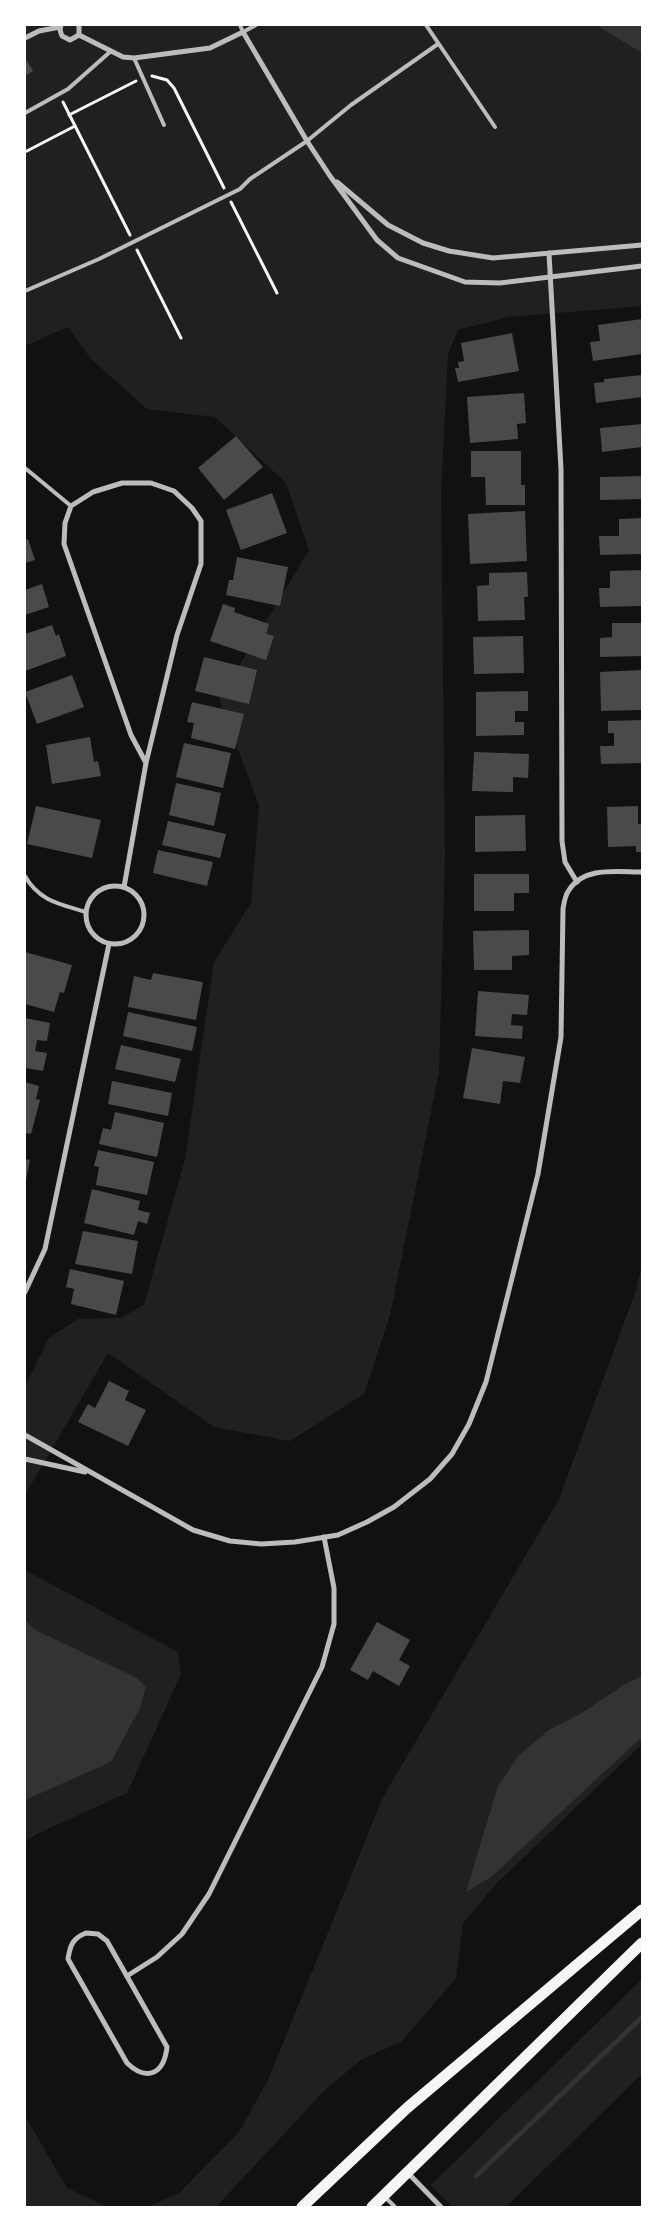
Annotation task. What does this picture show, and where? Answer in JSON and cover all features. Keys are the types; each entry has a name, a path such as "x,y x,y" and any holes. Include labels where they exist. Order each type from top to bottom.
{"main road":[{"path":"302,2207 408,2108 642,1910"},
{"path":"372,2207 642,1943"}],"street":[{"path":"79,25 79,35"},
{"path":"25,38 39,31 61,26 60,33 64,38 70,40 79,35"},
{"path":"79,35 123,57 134,58 210,48 243,32 307,141 330,176 377,240 398,258 465,282 500,283 642,266"},
{"path":"330,176 388,225 424,243 449,251 493,258 642,245"},
{"path":"549,253 561,470 562,841 565,862 577,882"},
{"path":"124,887 146,763 177,635 201,564 201,521 192,508 174,491 151,483 122,483 93,492 71,506 65,522 64,544 131,734 146,763"},
{"path":"25,1435 193,1530 230,1541 261,1544 338,1535 394,1507 430,1478 452,1454 469,1424 486,1382 538,1174 561,1037 563,909 568,890 583,876 598,872 642,872"},
{"path":"114,885 124,887 133,891 144,907 142,927 137,935 129,941 110,944 100,941 88,927 86,912 90,899 96,892 114,885"},
{"path":"25,1292 45,1249 110,944"},
{"path":"25,1459 90,1473"},
{"path":"127,1976 158,1957 182,1934 209,1894 322,1667 334,1624 334,1588 324,1537"},
{"path":"86,1933 98,1934 107,1941 127,1976 167,2047 165,2061 157,2071 146,2075 135,2071 126,2063 68,1959 70,1946 78,1936 86,1933"},
{"path":"407,2172 441,2207"}],"lane":[{"path":"240,25 243,32 256,25"},
{"path":"426,25 495,127"},
{"path":"25,291 76,270 240,189 250,179 307,141 351,105 438,44"},
{"path":"25,113 68,89 111,51"},
{"path":"134,58 164,125"},
{"path":"25,468 71,506"},
{"path":"25,876 32,888 40,895 86,912"},
{"path":"384,2196 395,2207"}],"path":[{"path":"69,115 142,78 158,76 167,80 174,88 277,293"},
{"path":"59,94 181,338"},
{"path":"25,152 75,126"}],"shaded area":[{"path":"25,25 642,25 642,306 509,317 458,330 448,354 441,494 445,857 439,1072 390,1315 364,1394 290,1441 214,1427 108,1353 25,1495 25,1386 49,1338 78,1319 120,1318 144,1305 185,1159 214,962 251,903 259,805 219,699 309,550 286,483 215,417 147,409 91,359 68,327 25,346"},
{"path":"596,25 642,25 642,53"},
{"path":"642,1265 642,1744 496,1884 463,1923 456,1978 401,2042 362,2059 324,2091 216,2207 148,2207 180,2192 239,2132 268,2080 383,1797 559,1499 635,1293"},
{"path":"25,1570 178,1652 181,1674 127,1793 37,1834 25,1842"},
{"path":"25,1620 35,1630 137,1678 146,1687 140,1708 111,1762 25,1800"},
{"path":"642,1676 642,1737 491,1877 466,1892 498,1786 519,1755 549,1730 580,1714 622,1686"},
{"path":"642,1979 642,2074 506,2207 453,2207 431,2185"},
{"path":"25,2116 67,2188 108,2207 25,2207"}],"building":[{"path":"25,58 33,71 25,76"},
{"path":"642,319 642,354 593,361 590,342 600,341 598,325"},
{"path":"512,333 519,371 458,382 455,368 459,368 458,362 464,361 461,343"},
{"path":"642,375 642,397 596,403 594,383 604,382 604,379"},
{"path":"524,393 526,423 517,424 518,439 470,443 467,397"},
{"path":"642,424 642,447 602,452 600,428"},
{"path":"236,436 263,467 224,500 198,468"},
{"path":"471,451 521,451 521,485 525,485 525,505 486,505 485,477 471,477"},
{"path":"642,476 642,499 600,500 600,477"},
{"path":"272,493 287,533 241,550 226,510"},
{"path":"525,511 527,561 470,564 468,514"},
{"path":"642,518 642,554 600,555 599,536 619,536 619,519"},
{"path":"28,539 35,560 25,563 25,540"},
{"path":"237,557 288,567 280,606 226,595 229,580 233,580"},
{"path":"642,570 642,606 600,607 599,588 610,588 610,571"},
{"path":"527,572 528,597 524,597 525,620 478,621 477,586 489,585 489,573"},
{"path":"42,584 49,607 25,615 25,590"},
{"path":"223,604 235,608 234,612 269,624 266,634 274,636 266,660 210,641"},
{"path":"612,623 642,623 642,656 600,657 600,638 612,637"},
{"path":"52,625 56,636 59,634 66,656 25,671 25,634"},
{"path":"523,636 524,673 474,674 473,637"},
{"path":"204,657 257,670 249,704 195,691"},
{"path":"642,670 642,710 601,711 600,672"},
{"path":"72,675 84,707 37,724 25,692"},
{"path":"528,691 528,711 515,711 515,722 524,722 524,735 476,736 476,692"},
{"path":"192,702 244,714 235,749 191,738 194,723 187,722"},
{"path":"642,720 642,763 601,764 600,746 614,746 614,733 608,733 608,721"},
{"path":"90,737 94,762 98,761 101,776 52,784 46,745"},
{"path":"184,743 231,753 223,788 176,777"},
{"path":"474,752 529,754 528,778 513,777 513,792 472,791"},
{"path":"176,783 221,793 214,826 169,815"},
{"path":"36,806 101,820 92,858 27,844"},
{"path":"638,806 638,824 642,824 642,852 636,852 636,846 608,847 607,807"},
{"path":"525,815 526,851 475,852 475,816"},
{"path":"168,821 226,834 220,858 162,845"},
{"path":"158,850 213,862 207,886 153,873"},
{"path":"474,874 529,874 529,893 514,893 514,911 474,911"},
{"path":"529,930 529,955 512,956 512,970 474,970 473,931"},
{"path":"25,952 72,965 64,993 60,992 54,1012 25,1004"},
{"path":"153,973 203,982 196,1020 128,1007 134,976 151,980"},
{"path":"478,991 529,995 527,1015 512,1014 511,1025 523,1026 522,1039 475,1036"},
{"path":"128,1012 197,1027 192,1051 123,1036"},
{"path":"25,1018 50,1023 47,1041 37,1040 35,1051 47,1053 43,1071 25,1068"},
{"path":"121,1045 181,1059 175,1082 115,1069"},
{"path":"472,1048 525,1057 520,1083 503,1081 500,1104 463,1098"},
{"path":"112,1081 172,1093 168,1116 108,1104"},
{"path":"25,1082 39,1086 36,1099 40,1100 31,1134 25,1133"},
{"path":"115,1112 164,1123 157,1157 99,1144 103,1128 111,1130"},
{"path":"98,1150 154,1162 147,1195 96,1185 99,1167 94,1166"},
{"path":"25,1159 30,1160 26,1180 25,1180"},
{"path":"92,1189 140,1201 138,1210 150,1213 147,1224 138,1221 134,1235 84,1223"},
{"path":"83,1231 138,1241 132,1274 75,1264"},
{"path":"70,1269 124,1281 116,1315 71,1304 74,1289 66,1287"},
{"path":"109,1381 129,1391 125,1400 146,1410 128,1446 78,1422 88,1404 95,1408"},
{"path":"377,1622 410,1640 399,1660 410,1666 399,1686 373,1671 368,1680 350,1670"}],"waterway":[{"path":"476,2176 642,2017"}]}
